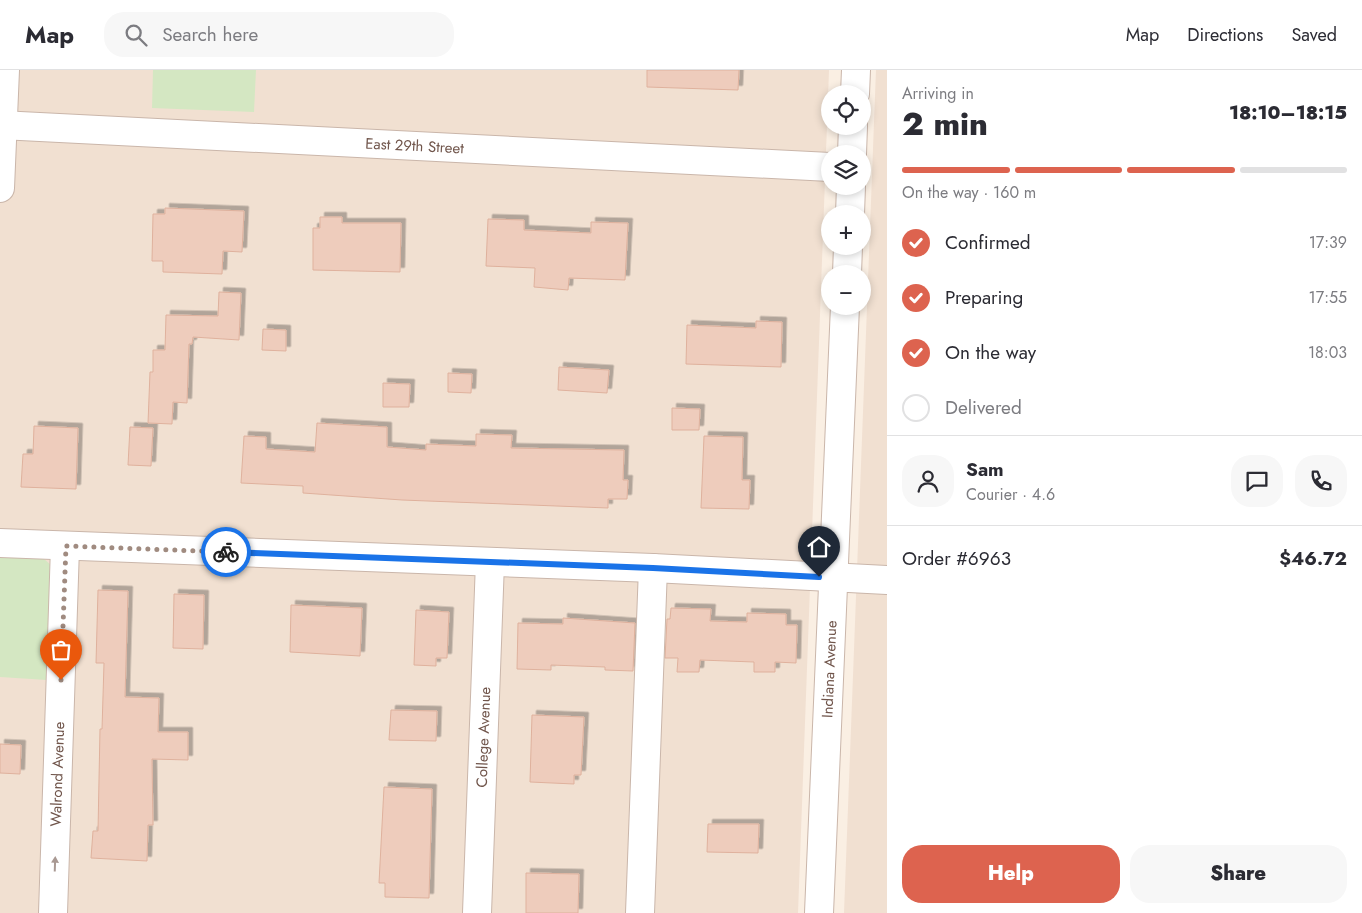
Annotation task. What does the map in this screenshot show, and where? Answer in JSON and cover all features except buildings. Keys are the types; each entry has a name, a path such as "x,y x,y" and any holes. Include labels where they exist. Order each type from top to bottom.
{"street":[{"path":"0,188 1,125 5,70"},
{"path":"855,85 856,70"},
{"name":"East 29th Street","path":"1,125 821,167"},
{"name":"Indiana Avenue","path":"819,913 845,315"},
{"path":"0,543 653,568 887,580"},
{"name":"Walrond Avenue","path":"53,913 66,546"},
{"name":"College Avenue","path":"477,913 490,562"},
{"path":"640,913 653,568"}],"shaded area":[{"path":"0,70 829,70 828,85 821,85 821,135 827,135 826,145 821,145 821,195 824,195 824,205 821,205 822,255 798,913 0,913"},
{"path":"876,70 887,70 887,913 844,913 867,315 871,315 871,265 869,265 869,255 871,255"}],"green space":[{"path":"153,70 256,70 254,112 152,108"},
{"path":"0,557 44,559 52,566 47,680 0,677"}],"way so far":[{"path":"61,680 66,546 226,552"}],"route":[{"path":"226,552 653,568 819,577"}]}
